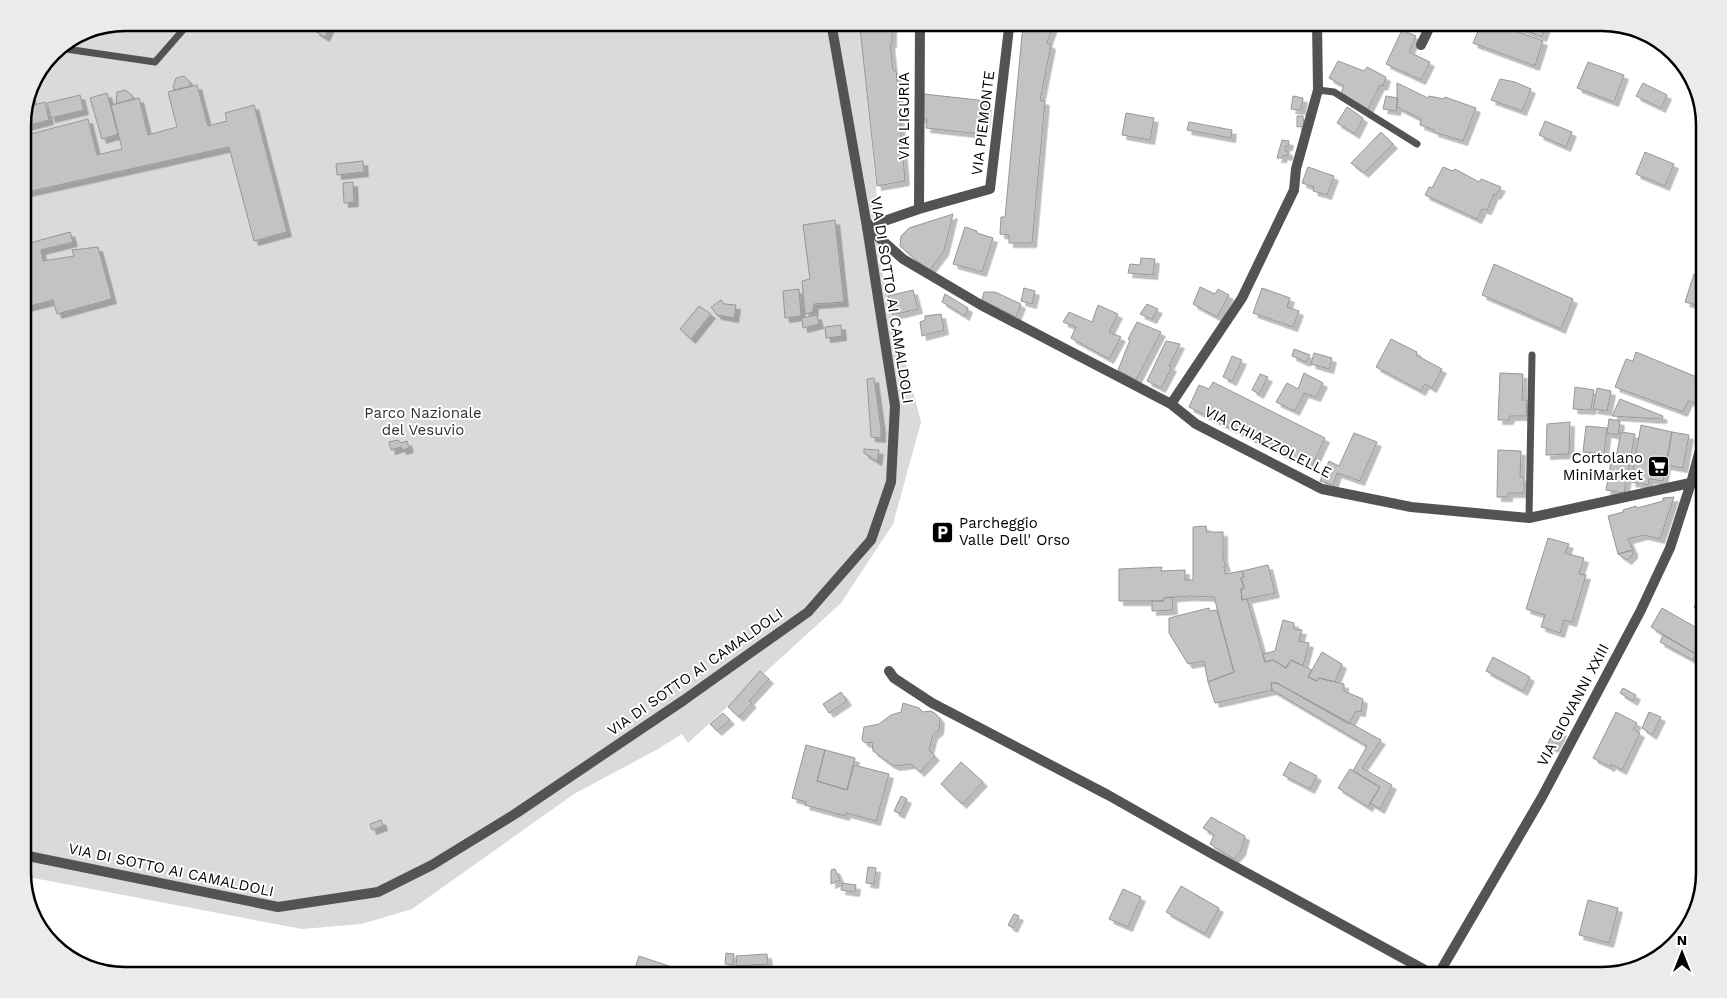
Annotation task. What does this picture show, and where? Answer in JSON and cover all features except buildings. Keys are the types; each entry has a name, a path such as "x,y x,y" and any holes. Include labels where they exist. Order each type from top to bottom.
{"street":[{"name":"VIA DI SOTTO AI CAMALDOLI","path":"31,856 278,907 378,892 432,865 515,814 676,705 808,612 871,540 890,482 895,406 867,227 833,31"},
{"name":"VIA LIGURIA","path":"919,209 920,31"},
{"name":"VIA PIEMONTE","path":"867,227 919,209 990,189 1009,31"},
{"path":"1171,404 1242,298 1294,190 1296,169 1318,90 1318,31"},
{"path":"1421,45 1428,31"},
{"name":"VIA CHIAZZOLELLE","path":"867,227 903,259 981,305 1171,404 1196,424 1322,488 1411,508 1529,518 1696,482"},
{"name":"VIA GIOVANNI XXIII","path":"1441,967 1542,797 1641,610 1670,548 1696,465"},
{"path":"890,671 894,678 932,703 1108,795 1419,967"}],"lane":[{"path":"69,50 155,62 182,31"},
{"path":"1318,90 1334,92 1417,144"},
{"path":"1529,518 1532,354"}],"green space":[{"name":"Parco Nazionale del Vesuvio","path":"119,31 860,31 876,186 880,263 921,422 893,524 841,603 688,743 682,734 574,794 412,909 362,924 302,929 31,878 31,119 38,89 47,73 63,54 83,41 95,36"}],"place":[{"name":"Cortolano MiniMarket","path":"1659,467"},
{"name":"Parcheggio Valle Dell' Orso","path":"943,532"}]}
